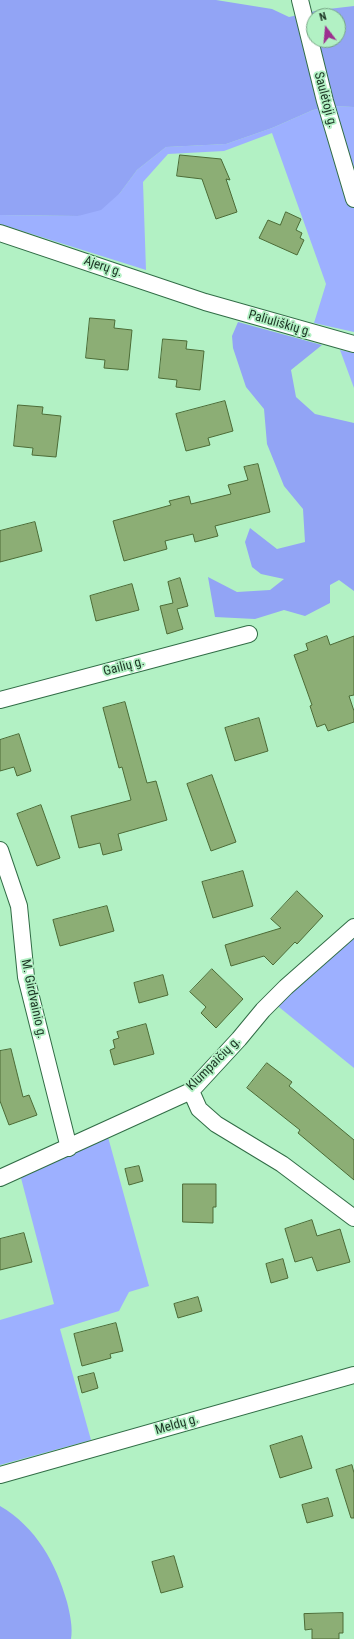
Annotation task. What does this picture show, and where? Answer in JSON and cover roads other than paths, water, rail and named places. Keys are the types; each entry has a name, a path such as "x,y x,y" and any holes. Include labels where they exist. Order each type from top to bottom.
{"street":[{"name":"Saulėtoji g.","path":"300,0 327,108 354,199"},
{"name":"Ajerų g.","path":"0,232 206,302"},
{"name":"Paliuliškių g.","path":"206,302 354,344"},
{"name":"Gailių g.","path":"0,700 249,634"},
{"name":"M. Girdvainio g.","path":"0,850 19,906 26,977 69,1148"},
{"name":"Klumpaičių g.","path":"0,1178 69,1148 153,1107 191,1091 239,1039 263,1010 286,987 354,928"},
{"path":"191,1091 199,1109 216,1124 282,1164 354,1218"},
{"name":"Meldų g.","path":"0,1475 354,1375"}]}
